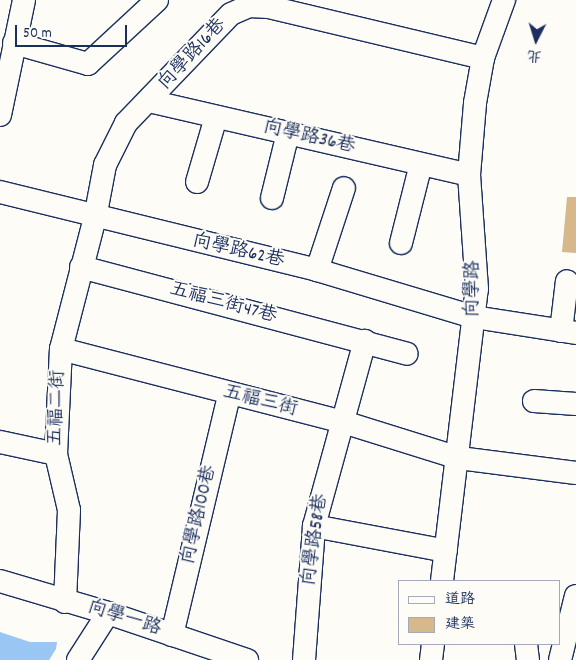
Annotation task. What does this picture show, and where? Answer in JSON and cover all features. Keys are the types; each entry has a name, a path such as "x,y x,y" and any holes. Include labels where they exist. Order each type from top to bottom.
{"street":[{"path":"0,115 24,0"},
{"path":"14,43 88,64 157,0"},
{"name":"向學路","path":"442,580 459,458 477,289 469,175 475,103 483,58 504,0"},
{"name":"向學路16巷","path":"95,218 105,165 126,123 231,14 249,6 270,7 483,58"},
{"name":"向學路36巷","path":"149,101 469,175"},
{"path":"198,182 216,116"},
{"path":"272,198 288,133"},
{"path":"401,243 421,164"},
{"path":"317,270 344,188"},
{"name":"向學路62巷","path":"0,192 95,218 317,270 474,317 568,332"},
{"name":"五福二街","path":"65,602 69,510 56,454 61,349 95,218"},
{"name":"五福三街47巷","path":"81,267 365,341 407,354"},
{"path":"567,281 568,332"},
{"path":"340,422 365,341"},
{"name":"五福三街","path":"61,349 229,395 340,422 459,458 576,473"},
{"name":"向學路100巷","path":"172,634 229,395"},
{"path":"534,401 576,404"},
{"name":"向學路58巷","path":"304,660 314,526 340,422"},
{"path":"0,442 56,454"},
{"path":"314,526 446,552"},
{"name":"向學一路","path":"0,581 65,602 108,612 247,660"},
{"path":"560,660 576,596"},
{"path":"78,660 108,612"},
{"path":"431,660 433,645"},
{"path":"526,645 528,660"}],"water":[{"path":"0,632 30,642 57,642 56,649 49,660 0,660"}],"building":[{"path":"567,197 576,197 576,253 562,252"}]}
